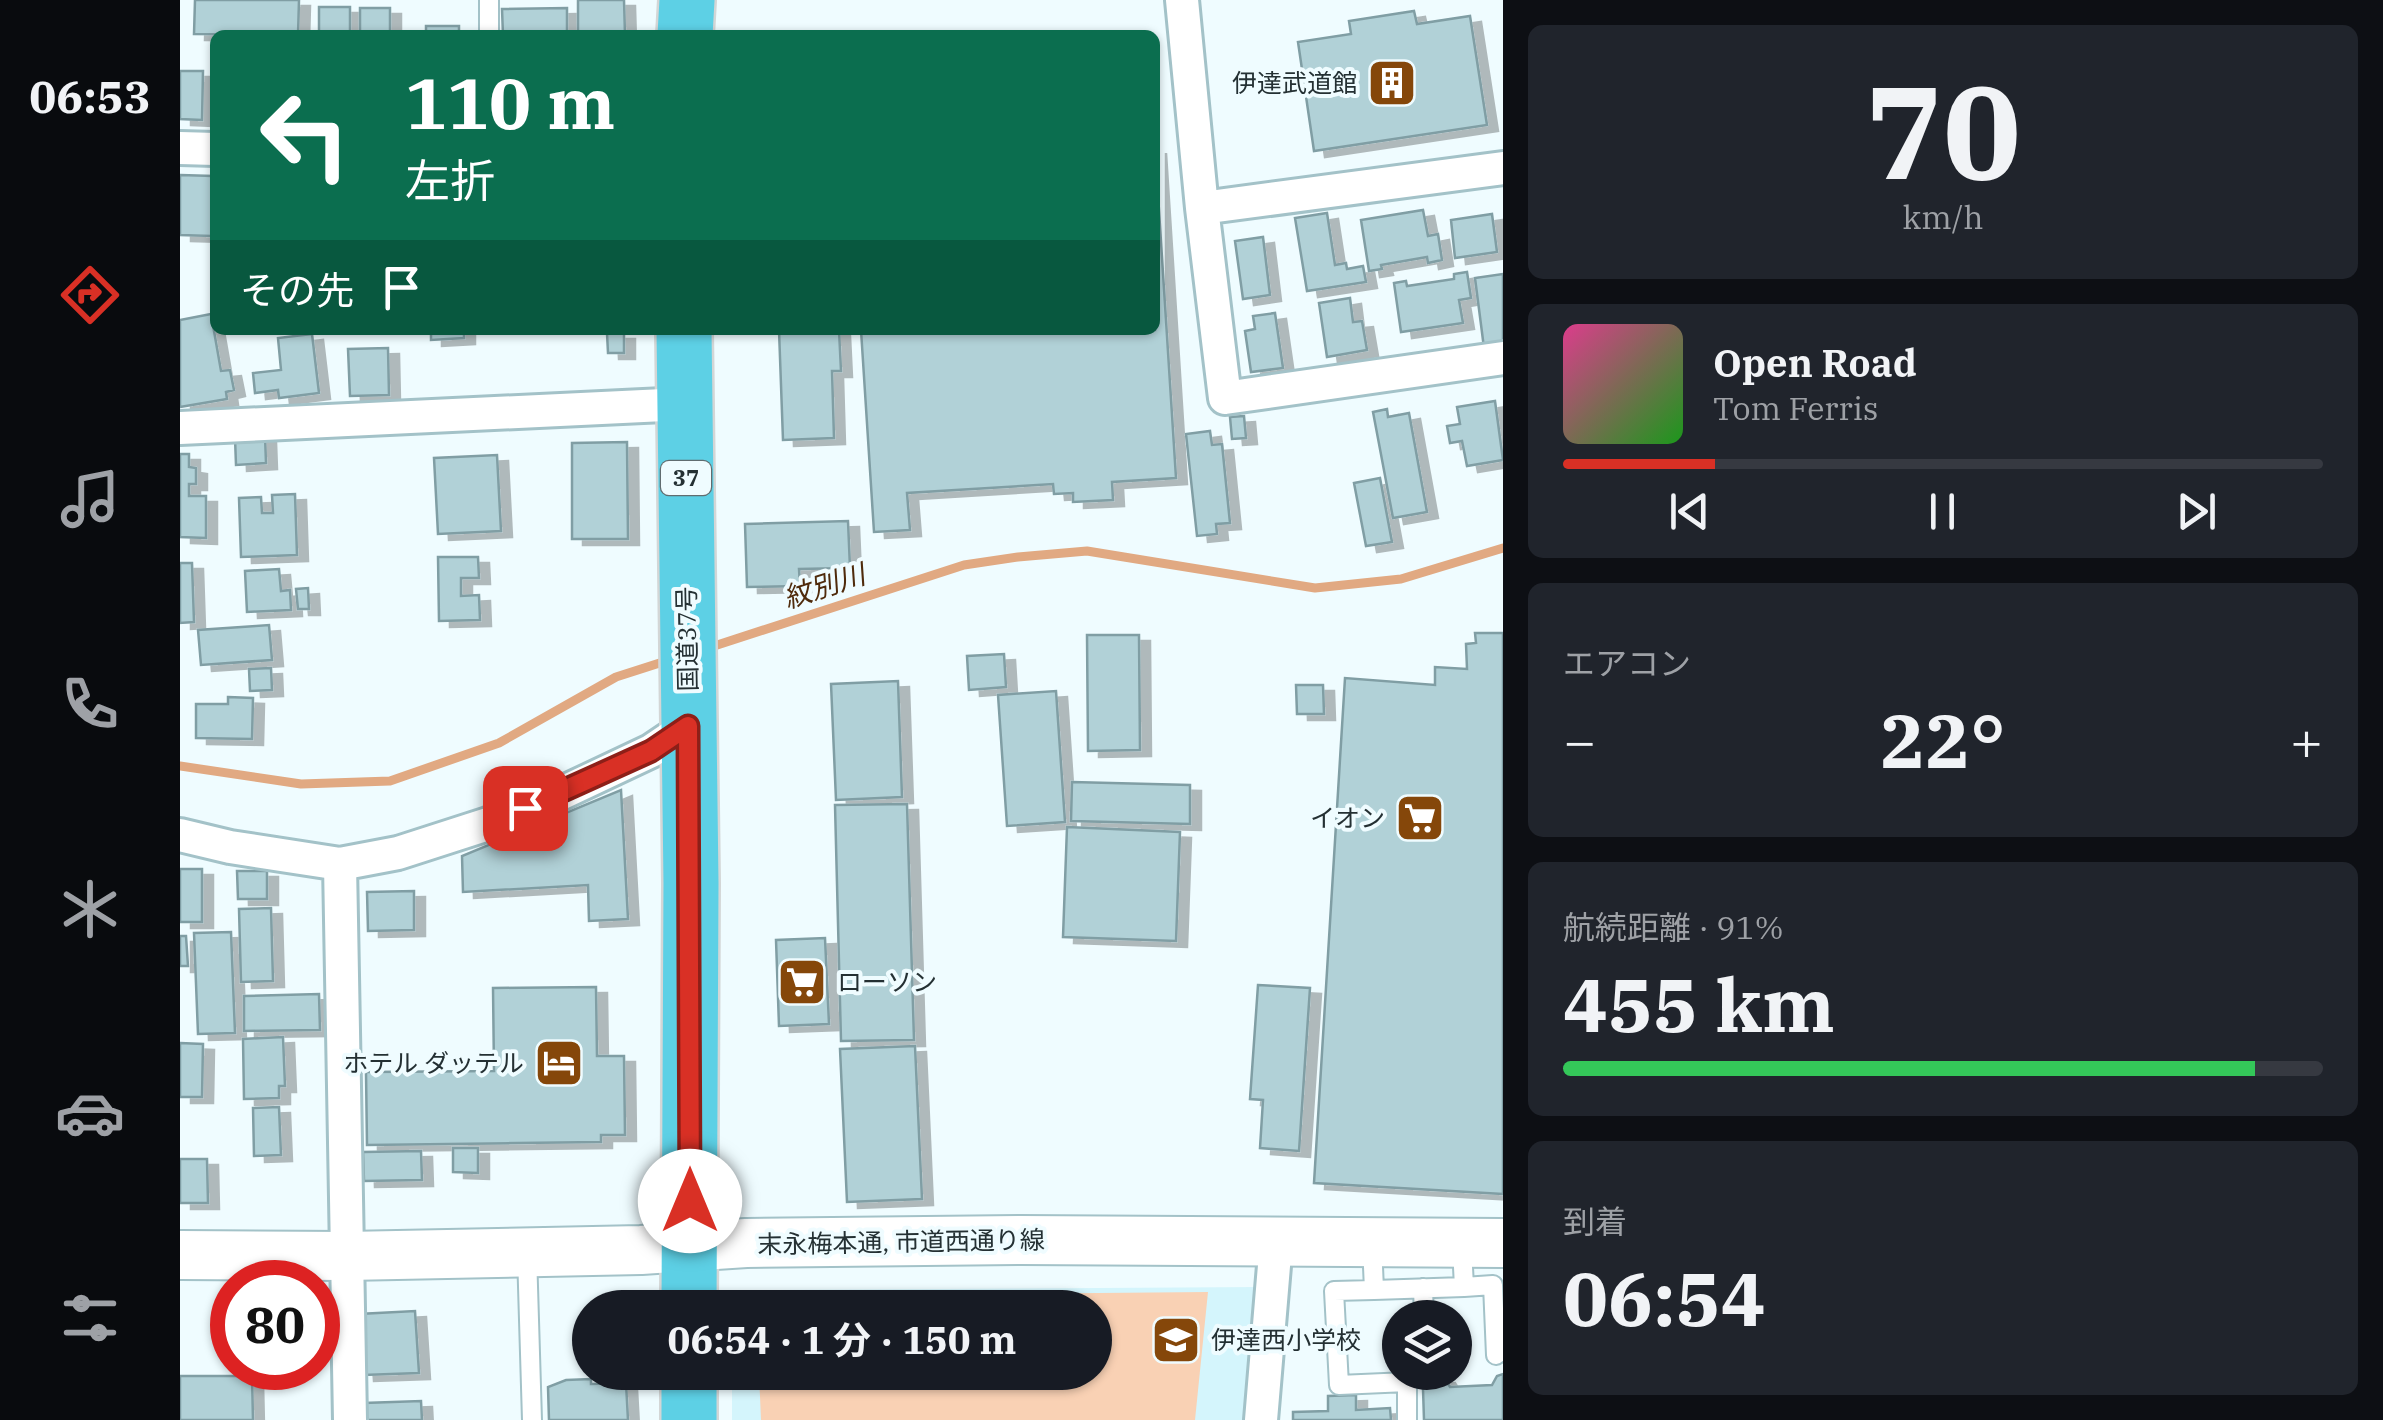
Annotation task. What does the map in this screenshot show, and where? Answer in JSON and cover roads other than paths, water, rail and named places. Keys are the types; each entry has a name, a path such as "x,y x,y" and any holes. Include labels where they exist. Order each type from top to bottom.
{"highway":[{"path":"685,30 686,0"},
{"name":"国道37号","path":"684,335 689,1290"},
{"path":"689,1390 689,1420"}],"street":[{"path":"1182,0 1224,398 1503,358"},
{"path":"180,148 210,149"},
{"path":"1202,208 1503,168"},
{"path":"180,428 685,404"},
{"path":"180,836 340,864 398,853 488,824 651,751 688,715"},
{"path":"340,864 350,1420"},
{"name":"末永梅本通, 市道西通り線","path":"180,1255 347,1256 690,1248 746,1243 1002,1240 1372,1243 1476,1257"},
{"path":"1261,1420 1276,1242"}],"lane":[{"path":"489,0 489,30"},
{"path":"1372,1243 1374,1290"},
{"path":"527,1252 532,1420"},
{"path":"1382,1380 1339,1385 1334,1291 1423,1288 1476,1257 1493,1286 1496,1355"},
{"path":"1423,1288 1423,1300"},
{"path":"1407,1390 1407,1420"}],"waterway":[{"name":"紋別川","path":"708,648 964,565 1018,557 1087,551 1315,588 1401,579 1503,548"},
{"name":"紋別川","path":"180,766 301,784 390,781 499,743 616,677 669,660"}],"place":[{"name":"伊達武道館","path":"1392,83"},
{"name":"イオン","path":"1420,818"},
{"name":"ローソン","path":"802,982"},
{"name":"ホテル ダッテル","path":"559,1063"},
{"name":"伊達西小学校","path":"1176,1340"}]}
